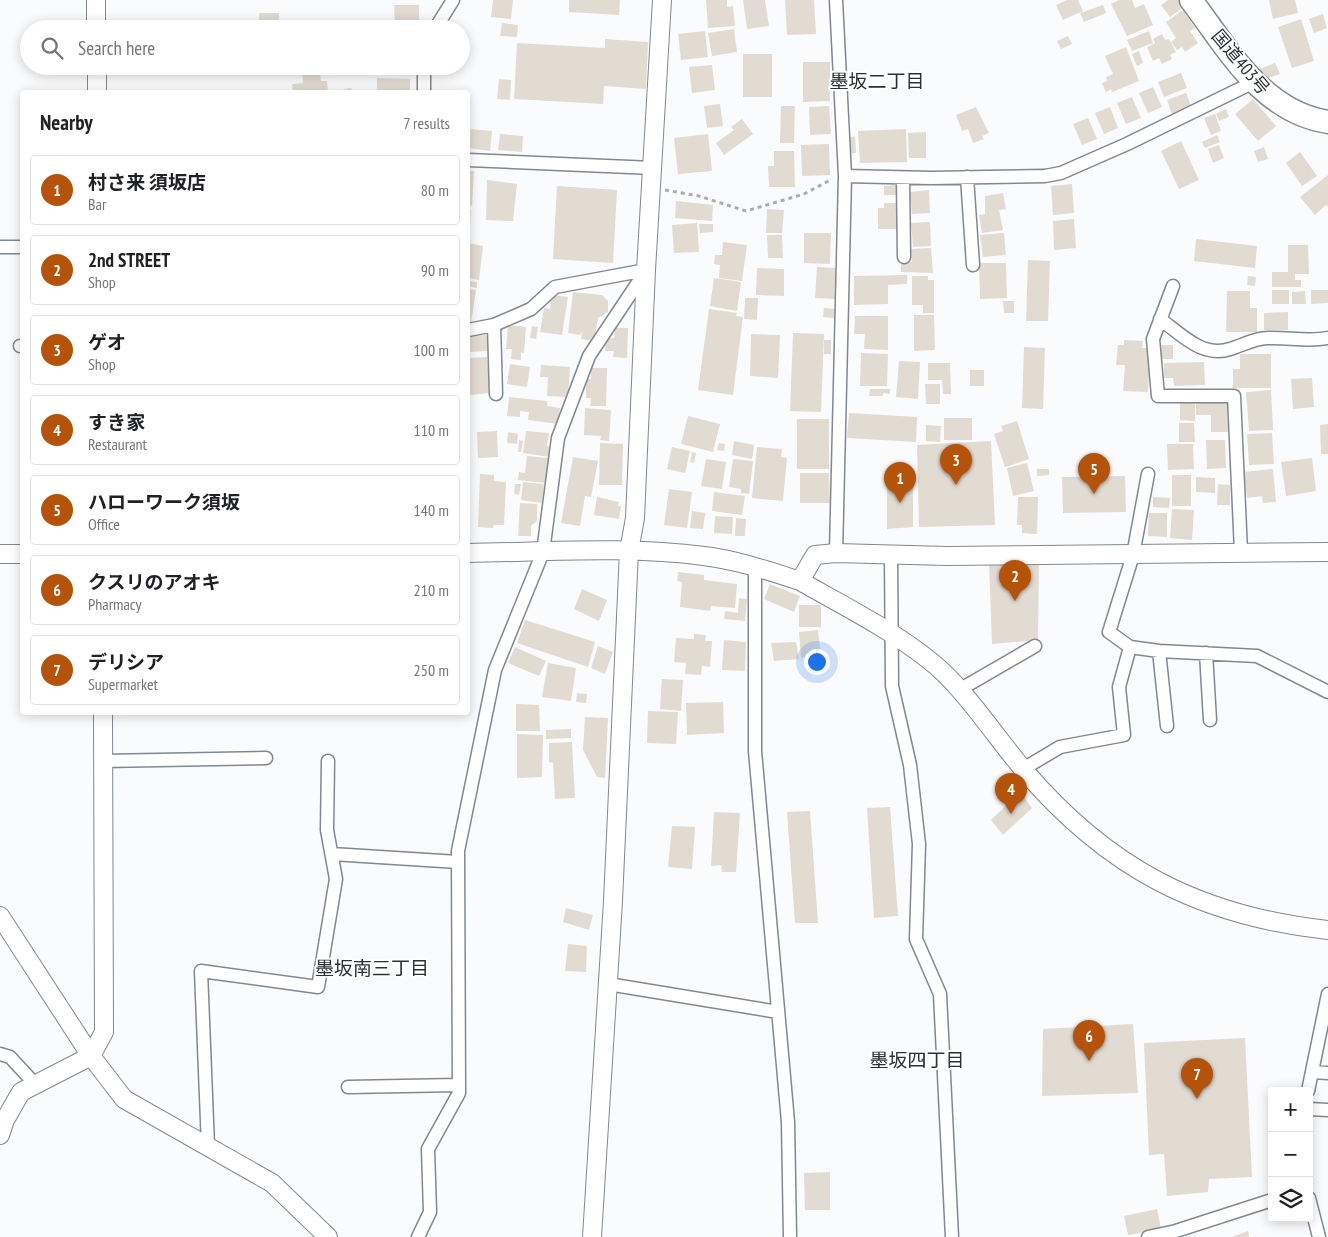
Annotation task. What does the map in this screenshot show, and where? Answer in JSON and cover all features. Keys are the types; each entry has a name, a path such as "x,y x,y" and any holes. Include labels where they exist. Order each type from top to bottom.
{"highway":[{"name":"国道403号","path":"1191,0 1254,82 1278,103 1309,119 1328,122"}],"street":[{"path":"96,0 96,20"},
{"path":"441,20 453,0"},
{"path":"592,1237 608,984 628,551 636,518 646,270 662,0"},
{"path":"836,0 844,176 836,553"},
{"path":"97,75 97,90"},
{"path":"424,75 424,90"},
{"path":"844,176 903,178 1045,176 1061,173 1127,144 1254,82"},
{"path":"470,160 653,168"},
{"path":"967,177 973,265"},
{"path":"903,178 904,257"},
{"path":"0,246 20,247"},
{"path":"470,330 494,325 531,309 555,287 646,270"},
{"path":"418,1237 430,1212 428,1149 458,1093 458,851 495,670 543,552 558,438 589,356 646,270"},
{"path":"1173,286 1153,340 1158,396 1234,396 1240,552"},
{"path":"1160,319 1202,349 1212,352 1221,352 1266,338 1312,342 1328,338"},
{"path":"494,325 496,394"},
{"path":"1148,474 1133,555 1109,632 1130,647 1159,651 1257,656 1328,692"},
{"path":"470,553 628,551 705,556 755,567 800,581 892,634 931,660 959,690 1023,769 1056,806 1096,841 1136,870 1175,890 1233,913 1281,925 1328,930"},
{"path":"800,581 815,556 836,553 891,555 1133,555 1328,552"},
{"path":"0,554 20,554"},
{"path":"891,555 892,686 910,765 919,844 916,939 940,994 952,1237"},
{"path":"755,567 755,751 788,1122 790,1237"},
{"path":"959,690 1035,646"},
{"path":"1023,769 1060,747 1124,736 1119,687 1130,647"},
{"path":"1159,651 1167,726"},
{"path":"1206,652 1210,720"},
{"path":"0,1135 5,1120 21,1092 91,1056 104,1032 103,715"},
{"path":"103,761 266,758"},
{"path":"208,1146 200,971 318,987 336,880 327,830 328,761"},
{"path":"332,854 458,862"},
{"path":"0,916 91,1056 124,1099 272,1183 328,1237"},
{"path":"608,984 778,1012"},
{"path":"1309,1087 1328,994"},
{"path":"0,1054 10,1057 35,1084"},
{"path":"1312,1072 1328,1073"},
{"path":"348,1087 458,1085"},
{"path":"1313,1109 1328,1110"},
{"path":"1148,1237 1176,1231 1268,1201"},
{"path":"1313,1212 1320,1237"}],"path":[{"path":"652,187 699,196 746,211 804,194 830,179 844,176"}],"building":[{"path":"493,0 513,0 511,19 491,17"},
{"path":"569,0 620,0 619,15 569,12"},
{"path":"706,0 727,0 727,7 733,6 735,26 708,28"},
{"path":"743,0 765,0 769,26 747,29"},
{"path":"785,0 814,0 816,34 787,35"},
{"path":"1067,0 1078,0 1083,11 1063,20 1056,5"},
{"path":"1119,0 1132,0 1135,8 1144,4 1153,25 1127,36 1111,4"},
{"path":"1168,0 1180,0 1185,6 1170,17 1161,5"},
{"path":"1269,0 1295,0 1298,13 1273,19"},
{"path":"394,5 419,5 419,20 395,20"},
{"path":"1103,5 1106,13 1084,22 1080,13"},
{"path":"1183,10 1195,28 1190,31 1198,43 1185,52 1182,47 1177,50 1171,42 1176,38 1166,22"},
{"path":"259,13 279,13 279,20 259,20"},
{"path":"1323,14 1327,28 1314,33 1309,19"},
{"path":"1301,19 1314,61 1292,68 1278,27"},
{"path":"502,23 518,25 517,37 500,36"},
{"path":"734,29 737,52 712,56 708,33"},
{"path":"705,31 708,57 681,60 678,34"},
{"path":"1149,31 1153,43 1132,51 1127,40"},
{"path":"1162,34 1165,40 1169,39 1176,52 1170,55 1172,59 1162,64 1159,58 1153,61 1147,47 1155,43 1153,39"},
{"path":"1068,36 1072,44 1061,49 1057,41"},
{"path":"605,39 648,42 646,89 604,86 603,104 514,99 517,43 605,48"},
{"path":"1126,47 1139,81 1112,92 1111,89 1106,92 1102,83 1107,81 1106,77 1113,74 1105,56"},
{"path":"1139,51 1143,63 1137,66 1132,54"},
{"path":"743,54 772,54 772,97 743,97"},
{"path":"803,62 830,62 830,101 803,102"},
{"path":"1275,63 1280,74 1263,80 1259,69"},
{"path":"712,65 715,90 692,93 689,67"},
{"path":"1181,73 1187,88 1164,97 1158,82"},
{"path":"303,75 320,75 321,81 327,81 328,90 293,90 292,84 303,83"},
{"path":"377,78 410,79 410,90 377,90"},
{"path":"499,79 511,80 510,100 497,99"},
{"path":"1153,87 1162,107 1148,113 1139,93"},
{"path":"1186,93 1191,106 1172,114 1167,100"},
{"path":"1132,97 1141,118 1126,124 1117,103"},
{"path":"1253,99 1276,126 1258,141 1235,114"},
{"path":"720,104 723,126 707,128 704,106"},
{"path":"781,106 795,106 794,143 780,143"},
{"path":"829,106 831,134 810,135 809,107"},
{"path":"976,107 989,133 982,136 984,139 973,143 968,129 962,131 956,115"},
{"path":"1110,107 1118,128 1104,134 1095,113"},
{"path":"1226,109 1229,117 1219,121 1216,114"},
{"path":"1215,114 1221,131 1211,135 1204,118"},
{"path":"1088,118 1097,139 1082,145 1073,124"},
{"path":"742,119 753,134 724,155 716,143 734,130 731,127"},
{"path":"471,129 492,131 490,151 470,148"},
{"path":"906,129 907,162 860,163 858,131"},
{"path":"926,132 926,158 909,158 908,133"},
{"path":"500,134 523,136 522,152 498,150"},
{"path":"708,134 712,171 678,174 674,138"},
{"path":"1217,135 1220,142 1205,148 1202,142"},
{"path":"855,136 856,153 850,153 849,138"},
{"path":"1181,141 1199,180 1179,189 1161,151"},
{"path":"829,144 830,175 802,176 801,145"},
{"path":"1219,145 1224,158 1213,163 1208,149"},
{"path":"1264,147 1268,159 1258,162 1254,151"},
{"path":"774,151 794,151 795,187 769,187 768,166 774,166"},
{"path":"1300,152 1317,176 1302,186 1286,163"},
{"path":"470,171 474,171 472,206 470,206"},
{"path":"1328,175 1328,207 1326,205 1315,215 1300,197"},
{"path":"487,180 517,184 513,221 486,220"},
{"path":"1072,184 1074,213 1053,215 1051,186"},
{"path":"897,185 897,195 884,195 884,186"},
{"path":"557,186 617,190 613,263 553,259"},
{"path":"929,190 930,213 912,214 910,192"},
{"path":"1003,193 1006,209 999,210 1003,230 982,233 979,215 985,214 985,196"},
{"path":"676,201 713,205 712,221 675,218"},
{"path":"884,203 896,203 898,229 878,229 878,208 884,208"},
{"path":"767,209 784,210 782,233 766,233"},
{"path":"1074,219 1076,248 1054,250 1053,221"},
{"path":"930,222 931,246 913,247 911,223"},
{"path":"697,223 699,252 674,253 672,225"},
{"path":"699,224 713,224 713,232 700,233"},
{"path":"804,233 831,233 830,264 804,263"},
{"path":"1004,233 1006,255 983,257 980,235"},
{"path":"767,235 782,235 783,258 768,258"},
{"path":"1196,239 1257,246 1255,268 1194,261"},
{"path":"723,242 747,245 742,281 719,278 720,265 714,264 715,255 722,255"},
{"path":"470,243 483,246 479,280 470,278"},
{"path":"1288,245 1308,245 1309,274 1295,274 1295,280 1301,280 1301,287 1272,287 1272,272 1288,272"},
{"path":"931,248 933,273 901,272 901,263 912,262 911,249"},
{"path":"1028,260 1050,261 1048,321 1026,321"},
{"path":"979,263 1006,263 1007,298 980,299"},
{"path":"817,267 838,268 836,299 815,298"},
{"path":"757,268 784,269 784,296 756,295"},
{"path":"907,275 907,284 888,285 888,304 854,305 854,276"},
{"path":"912,276 928,276 928,280 934,280 934,313 923,313 923,305 912,305"},
{"path":"1248,276 1256,277 1255,286 1247,285"},
{"path":"714,278 741,282 737,311 710,306"},
{"path":"470,281 477,282 477,288 470,286"},
{"path":"470,289 476,290 470,323"},
{"path":"1272,290 1289,290 1289,304 1272,304"},
{"path":"1311,290 1328,290 1328,303 1311,304"},
{"path":"1227,291 1250,291 1250,308 1257,308 1257,332 1226,332"},
{"path":"1305,291 1306,304 1292,304 1292,292"},
{"path":"573,292 602,295 608,301 608,312 598,318 594,341 581,339 582,331 580,335 568,333"},
{"path":"552,295 568,297 562,335 540,332 544,308 550,309"},
{"path":"745,298 758,298 757,320 744,319"},
{"path":"1003,301 1014,301 1014,313 1004,313"},
{"path":"824,308 836,309 835,318 823,317"},
{"path":"709,309 737,313 736,316 743,317 733,395 698,390"},
{"path":"1288,312 1288,330 1264,330 1264,313"},
{"path":"914,315 934,315 935,350 914,351"},
{"path":"855,316 888,316 888,350 864,349 865,334 854,334"},
{"path":"508,325 526,327 524,353 521,352 521,360 511,359 512,349 506,349"},
{"path":"532,326 538,327 536,339 530,338"},
{"path":"615,328 628,328 627,358 613,357 614,351 605,351 606,337 614,338"},
{"path":"793,333 824,334 821,412 790,411"},
{"path":"751,334 780,335 778,378 750,376"},
{"path":"487,335 488,351 470,352 470,336"},
{"path":"824,340 831,340 831,354 824,354"},
{"path":"1124,340 1143,341 1142,348 1150,348 1148,392 1123,391 1125,365 1116,365 1118,345 1124,345"},
{"path":"1160,345 1173,345 1173,359 1160,359"},
{"path":"1024,347 1045,348 1043,409 1022,408"},
{"path":"861,353 888,354 887,386 860,386"},
{"path":"1240,354 1271,354 1271,388 1233,388 1233,369 1240,369"},
{"path":"487,357 490,393 470,395 470,358"},
{"path":"899,361 920,362 918,399 896,397"},
{"path":"1204,362 1205,385 1174,386 1173,378 1164,378 1164,363"},
{"path":"928,363 950,363 951,394 943,394 942,380 928,380"},
{"path":"510,364 530,367 527,387 507,384"},
{"path":"541,365 570,367 568,397 547,396 548,377 540,377"},
{"path":"591,368 607,368 606,406 590,406 591,398 586,398 586,379 591,379"},
{"path":"970,370 984,370 984,386 970,386"},
{"path":"1312,378 1314,407 1293,409 1291,379"},
{"path":"925,384 940,384 940,404 926,404"},
{"path":"870,389 890,389 890,394 883,393 883,396 869,396"},
{"path":"1271,390 1273,430 1249,431 1246,392"},
{"path":"509,397 547,401 547,406 560,408 558,424 528,420 529,412 520,411 520,417 507,416"},
{"path":"1180,401 1195,401 1195,421 1180,420"},
{"path":"1227,402 1228,432 1211,432 1211,415 1196,415 1196,403"},
{"path":"585,408 611,410 609,441 600,440 601,436 584,435"},
{"path":"849,413 917,417 916,442 847,438"},
{"path":"688,416 720,424 713,452 681,444"},
{"path":"944,418 972,418 972,440 944,440"},
{"path":"797,419 829,419 829,469 797,469"},
{"path":"1017,421 1029,459 1005,467 994,434 1003,431 1001,426"},
{"path":"1179,423 1194,423 1195,442 1179,442"},
{"path":"1328,424 1328,454 1321,454 1320,425"},
{"path":"926,425 941,426 940,442 926,441"},
{"path":"497,431 498,457 478,458 477,432"},
{"path":"526,431 549,433 547,446 551,447 550,457 523,453"},
{"path":"508,432 518,434 517,444 507,443"},
{"path":"1272,433 1274,464 1249,465 1247,434"},
{"path":"519,440 523,441 521,452 518,452"},
{"path":"1206,440 1225,440 1226,468 1207,469"},
{"path":"734,441 754,445 752,459 732,455"},
{"path":"991,441 995,525 919,527 917,445"},
{"path":"600,443 623,444 622,485 599,485"},
{"path":"719,443 725,444 724,451 717,450"},
{"path":"1167,444 1193,444 1194,469 1168,470"},
{"path":"672,447 690,451 685,473 667,469"},
{"path":"757,447 782,449 781,457 787,458 783,501 752,498"},
{"path":"692,452 696,453 694,463 690,462"},
{"path":"527,456 548,458 546,483 518,480 519,472 525,473"},
{"path":"573,457 598,461 591,497 585,496 580,526 561,523"},
{"path":"1312,458 1316,491 1286,496 1281,462"},
{"path":"706,459 726,462 722,489 701,486"},
{"path":"733,459 753,461 749,494 741,493 741,489 729,487"},
{"path":"1027,463 1034,491 1013,496 1007,468"},
{"path":"1037,469 1049,469 1049,475 1037,476"},
{"path":"1273,469 1276,502 1263,503 1262,496 1247,498 1244,472"},
{"path":"800,473 829,473 830,503 800,503"},
{"path":"480,474 494,475 494,481 506,482 504,525 494,525 493,528 478,527"},
{"path":"1172,475 1191,475 1191,506 1172,506"},
{"path":"1125,476 1126,512 1063,513 1062,477"},
{"path":"1196,477 1215,478 1215,493 1196,492"},
{"path":"887,478 913,478 913,527 887,529"},
{"path":"523,482 544,484 542,503 521,500"},
{"path":"515,484 521,484 519,495 514,494"},
{"path":"1218,484 1230,485 1230,505 1217,505"},
{"path":"669,489 692,492 687,528 664,525"},
{"path":"714,492 745,496 742,515 712,511"},
{"path":"597,497 619,502 618,506 621,506 619,519 594,515"},
{"path":"1018,497 1038,497 1037,534 1022,533 1022,525 1017,525"},
{"path":"1153,497 1170,498 1169,508 1153,507"},
{"path":"520,503 537,504 537,521 531,526 531,536 518,536"},
{"path":"1172,509 1194,510 1192,540 1170,538"},
{"path":"692,511 705,513 703,529 690,528"},
{"path":"1149,513 1167,513 1167,537 1148,536"},
{"path":"715,516 733,517 732,534 714,533"},
{"path":"736,518 746,519 745,536 735,536"},
{"path":"1039,560 1038,640 992,644 989,563"},
{"path":"678,572 704,575 704,580 737,584 735,608 711,606 710,611 680,607 682,582 677,581"},
{"path":"770,584 800,596 794,612 764,599"},
{"path":"582,589 607,600 599,621 574,609"},
{"path":"739,598 747,599 745,621 724,619 725,611 738,613"},
{"path":"799,605 821,605 821,627 799,627"},
{"path":"525,620 595,642 588,667 517,643"},
{"path":"818,630 821,656 801,658 799,632"},
{"path":"694,634 706,635 705,641 712,641 710,667 702,666 701,675 685,674 686,663 674,662 676,638 694,639"},
{"path":"724,640 746,642 745,671 722,670"},
{"path":"796,642 799,659 774,661 771,643"},
{"path":"598,646 613,652 605,674 591,668"},
{"path":"515,647 546,661 539,676 508,663"},
{"path":"548,663 576,668 571,701 542,697"},
{"path":"662,679 683,680 681,711 660,709"},
{"path":"577,693 587,694 586,703 576,702"},
{"path":"723,702 724,733 687,735 686,703"},
{"path":"516,704 539,705 540,731 516,731"},
{"path":"648,711 678,712 676,744 647,743"},
{"path":"585,717 608,718 605,778 597,777 583,750"},
{"path":"571,729 571,738 546,739 546,730"},
{"path":"517,734 543,735 542,777 517,778"},
{"path":"572,742 575,798 555,799 553,763 549,762 549,743"},
{"path":"1020,792 1032,808 1003,835 991,820"},
{"path":"890,807 898,916 874,918 867,808"},
{"path":"810,811 818,923 795,923 787,812"},
{"path":"714,812 740,813 736,872 722,872 721,865 711,866"},
{"path":"672,826 695,827 692,869 668,867"},
{"path":"566,908 593,915 589,930 563,922"},
{"path":"568,944 587,946 586,972 565,971"},
{"path":"1133,1024 1138,1093 1042,1096 1043,1029"},
{"path":"1245,1038 1252,1177 1209,1179 1208,1192 1167,1196 1164,1154 1149,1155 1144,1043"},
{"path":"830,1172 830,1210 805,1210 804,1173"},
{"path":"1157,1209 1161,1229 1128,1235 1124,1216"},
{"path":"1248,1231 1249,1237 1232,1237"}],"place":[{"name":"ゲオ","path":"956,485"},
{"name":"ハローワーク須坂","path":"1094,494"},
{"name":"村さ来 須坂店","path":"900,503"},
{"name":"2nd STREET","path":"1015,601"},
{"name":"すき家","path":"1011,814"},
{"name":"クスリのアオキ","path":"1089,1061"},
{"name":"デリシア","path":"1197,1099"}],"district":[{"name":"墨坂二丁目","path":"877,81"},
{"name":"墨坂南三丁目","path":"372,968"},
{"name":"墨坂四丁目","path":"917,1060"}]}
